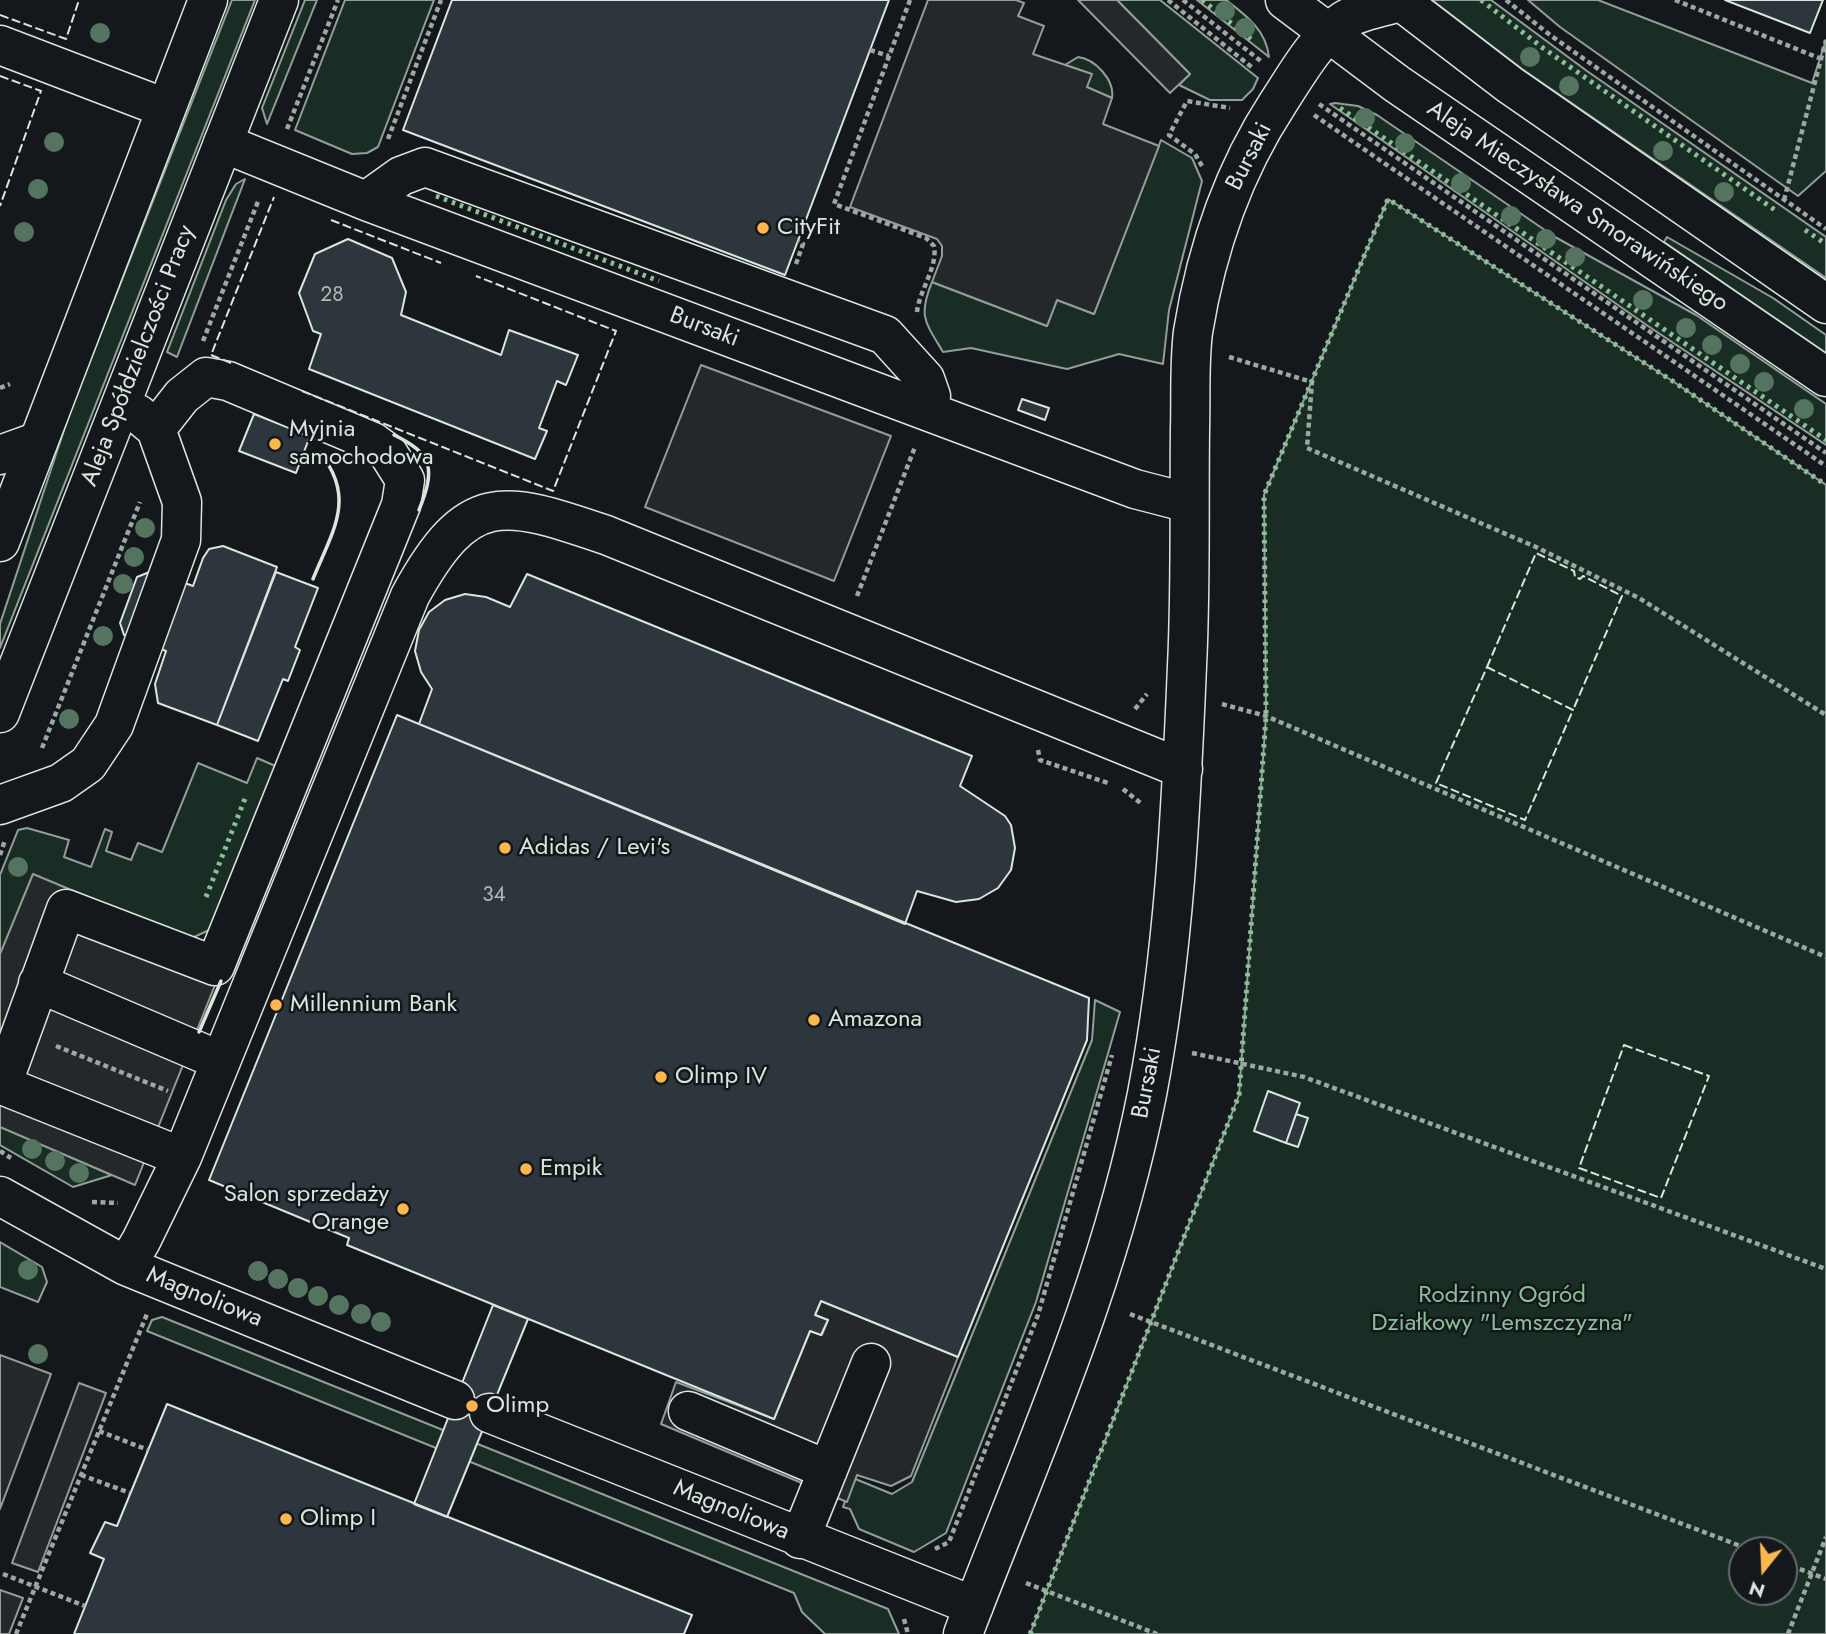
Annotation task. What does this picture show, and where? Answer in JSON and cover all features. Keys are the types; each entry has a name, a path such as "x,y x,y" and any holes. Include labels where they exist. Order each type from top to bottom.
{"street":[{"path":"0,542 36,442 208,0"},
{"name":"Aleja Spółdzielczości Pracy","path":"0,713 279,0"},
{"name":"Aleja Mieczysława Smorawińskiego","path":"1285,0 1329,34 1826,377"},
{"path":"1329,34 1346,19 1400,1 1510,85 1826,304"},
{"name":"Bursaki","path":"969,1620 1089,1307 1134,1157 1162,1012 1178,863 1188,644 1193,337 1200,300 1236,180 1248,151 1288,88 1329,34"},
{"path":"0,45 165,108"},
{"name":"Bursaki","path":"223,143 922,424 1189,503"},
{"path":"366,201 401,176 425,167 885,335 925,379 931,396 922,424"},
{"path":"156,429 182,396 206,377 228,381 373,442 388,453 405,480 401,505 215,966 66,909 2,1085 182,1157"},
{"path":"0,805 61,783 88,764 114,725 181,540 182,502 156,429 122,400"},
{"path":"0,454 36,442"},
{"path":"126,1266 182,1157 210,1056 410,596 441,546 472,516 491,510 515,509 606,535 1183,769"},
{"path":"38,983 210,1056"},
{"name":"Magnoliowa","path":"0,1196 126,1266 911,1582 969,1620"},
{"path":"800,1539 871,1363"},
{"path":"688,1411 828,1470"}],"path":[{"path":"386,145 441,0"},
{"path":"910,0 834,204 926,238 934,246 934,258 919,297 918,320"},
{"path":"1168,0 1205,33 1826,453"},
{"path":"1183,0 1288,88 1826,466"},
{"path":"1506,0 1550,35 1826,229"},
{"path":"1675,0 1819,58"},
{"path":"1784,200 1819,58 1826,40"},
{"path":"870,50 889,56"},
{"path":"1206,173 1195,154 1169,135 1187,101 1237,108"},
{"path":"1226,356 1312,382 1307,448 1536,547 1639,598 1826,715"},
{"path":"0,388 10,384"},
{"path":"862,583 922,424"},
{"path":"1128,747 1134,711 1150,688"},
{"path":"1219,703 1266,716 1826,957"},
{"path":"1035,744 1040,760 1121,787 1146,808"},
{"path":"21,1031 180,1096 210,1056"},
{"path":"908,1634 901,1609 920,1559 949,1542 1038,1315 1114,1050"},
{"path":"1181,1050 1304,1077 1826,1269"},
{"path":"0,1152 23,1165"},
{"path":"79,1198 108,1204 126,1201 140,1188 163,1198"},
{"path":"16,1634 150,1306"},
{"path":"1130,1314 1728,1541"},
{"path":"99,1431 148,1450"},
{"path":"81,1475 130,1493"},
{"path":"1788,1634 1826,1537"},
{"path":"1798,1568 1826,1579"},
{"path":"3,1574 85,1606"},
{"path":"1026,1583 1157,1634"}],"green space":[{"path":"232,0 255,0 0,648 0,624 70,412"},
{"path":"305,0 317,0 267,124 262,108"},
{"path":"345,0 434,0 378,147 367,153 352,154 295,130"},
{"path":"1117,0 1160,0 1258,78 1253,89 1242,100 1210,100 1179,85 1190,74"},
{"path":"1197,0 1226,0 1234,6 1260,31 1269,57"},
{"path":"1432,0 1491,0 1587,71 1826,237 1826,278 1522,69"},
{"path":"1528,0 1598,0 1812,83 1826,40 1826,171 1798,196 1560,27"},
{"path":"1078,57 1097,66 1107,78 1112,98 1086,87 1091,74 1065,65"},
{"path":"1330,104 1358,106 1377,115 1555,237 1696,315 1826,404 1826,445 1648,326"},
{"path":"1161,140 1192,158 1202,181 1169,310 1163,364 1119,354 1067,369 971,348 943,352 926,318 925,303 932,282 1047,326 1057,300 1094,314"},
{"path":"245,179 177,357 167,352 226,200 236,184"},
{"name":"Rodzinny Ogród Działkowy \"Lemszczyzna\"","path":"1388,199 1671,380 1826,485 1826,1634 1030,1634 1239,1095 1266,716 1264,495"},
{"path":"1667,237 1773,298 1826,335 1826,353 1664,242"},
{"path":"257,758 287,771 218,926 194,937 0,954 0,875 18,830 27,828 69,840 64,857 91,867 105,829 112,832 106,851 131,860 138,843 162,852 198,763 247,783"},
{"path":"1095,1000 1120,1012 1036,1302 946,1533 914,1552 859,1529 850,1509 843,1507 853,1478 892,1494 912,1482 1092,1040"},
{"path":"0,1127 112,1175 73,1187 0,1145"},
{"path":"0,1242 42,1267 47,1282 38,1302 0,1287"},
{"path":"162,1317 888,1609 899,1634 825,1634 802,1612 794,1593 147,1331 152,1320"}],"shaded area":[{"path":"928,0 1016,0 1024,3 1018,16 1044,26 1033,54 1092,74 1087,87 1112,98 1103,124 1159,146 1094,314 1057,300 1047,326 932,282 942,256 942,246 937,239 850,207"},
{"path":"1078,0 1117,0 1190,74 1170,93"},
{"path":"701,365 891,436 834,581 645,507"},
{"path":"33,874 227,955 135,1185 0,1127 0,954"},
{"path":"821,1301 958,1357 911,1476 891,1486 857,1475 847,1502 661,1424 676,1382 774,1419 810,1331 822,1335 828,1320 815,1315"},
{"path":"0,1355 51,1374 0,1509"},
{"path":"79,1383 106,1393 38,1572 12,1563"},
{"path":"0,1590 23,1598 9,1634 0,1634"}],"building":[{"path":"452,0 889,0 785,275 403,130"},
{"path":"1725,0 1823,0 1810,33"},
{"path":"348,239 392,258 406,292 401,315 501,355 509,330 578,355 566,385 557,381 539,428 547,431 535,459 309,369 321,334 313,331 299,293 315,254"},
{"path":"1022,399 1049,408 1045,420 1018,410"},
{"name":"Myjnia samochodowa","path":"254,414 310,436 296,473 239,451"},
{"path":"223,546 277,567 217,725 158,703 155,684 166,651 124,635 120,623 137,577 152,571 193,586 209,549"},
{"path":"276,572 318,588 295,647 300,650 288,681 283,679 258,741 217,725"},
{"path":"527,574 972,756 960,786 1005,816 1011,825 1015,848 1011,870 998,888 979,899 956,902 917,891 905,924 419,724 432,689 421,672 415,651 419,630 429,612 445,600 465,594 486,597 510,607"},
{"name":"Olimp IV","path":"397,715 1089,998 1087,1040 958,1357 821,1301 815,1315 828,1320 821,1335 810,1331 774,1419 347,1245 349,1238 209,1180"},
{"path":"1268,1091 1300,1103 1286,1143 1254,1131"},
{"path":"1296,1114 1308,1118 1298,1147 1286,1143"},
{"name":"Olimp","path":"493,1305 528,1319 447,1517 414,1504"},
{"name":"Olimp I","path":"167,1404 692,1615 684,1634 74,1634 104,1559 90,1553 105,1522 117,1526"}],"hedge":[{"path":"1202,0 1251,39"},
{"path":"1481,0 1543,48 1775,210"},
{"path":"1340,108 1826,440"},
{"path":"436,196 659,281"},
{"path":"1030,1634 1239,1095 1266,716 1264,495 1388,199 1671,380 1826,485"},
{"path":"1805,230 1826,244"},
{"path":"206,897 246,796"}],"fence":[{"path":"0,15 66,39 79,0"},
{"path":"0,76 41,91 0,206"},
{"path":"231,363 211,355 274,197"},
{"path":"331,220 441,263"},
{"path":"302,391 553,491 616,331 476,276"},
{"path":"1487,667 1536,553 1574,571 1575,577 1580,579 1583,576 1622,596 1573,710"},
{"path":"1487,667 1573,710 1525,820 1436,783 1487,667"},
{"path":"1624,1045 1709,1076 1661,1198 1579,1168 1624,1045"}],"wall":[{"path":"394,435 417,449 428,465 429,474 419,510"},
{"path":"313,579 338,515 339,500 331,469 320,453"},
{"path":"199,1032 221,981"}],"place":[{"name":"CityFit","path":"763,228"},
{"name":"Myjnia samochodowa","path":"275,444"},
{"name":"Adidas / Levi's","path":"505,848"},
{"name":"Millennium Bank","path":"276,1005"},
{"name":"Amazona","path":"814,1020"},
{"name":"Olimp IV","path":"661,1077"},
{"name":"Empik","path":"526,1169"},
{"name":"Salon sprzedaży Orange","path":"403,1209"},
{"name":"Olimp","path":"472,1406"},
{"name":"Olimp I","path":"286,1519"}]}
